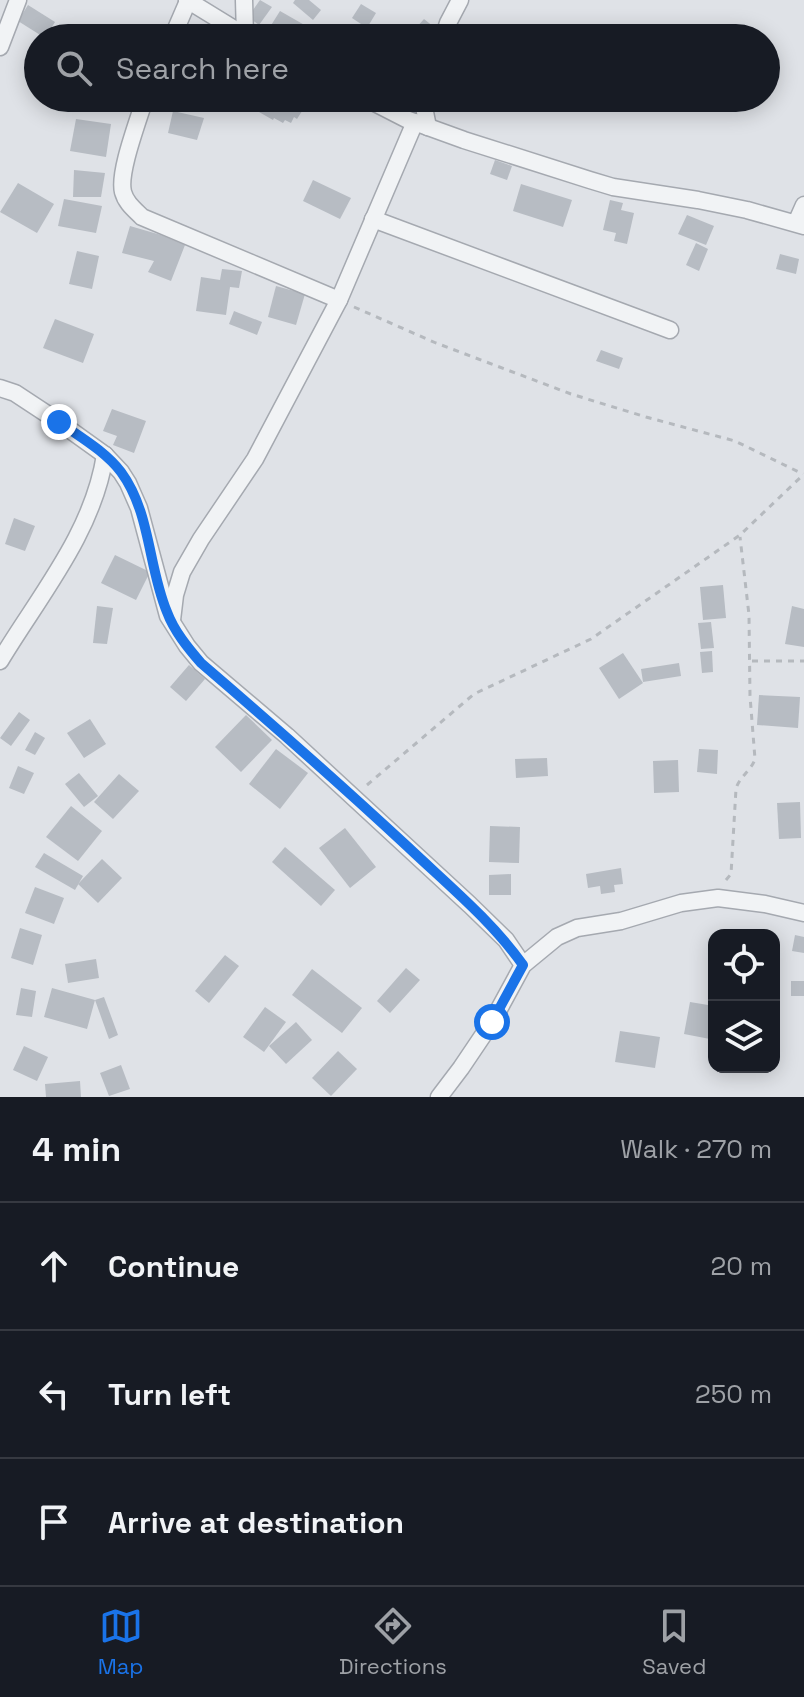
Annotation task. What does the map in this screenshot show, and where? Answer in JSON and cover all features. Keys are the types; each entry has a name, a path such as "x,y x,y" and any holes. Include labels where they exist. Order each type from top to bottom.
{"street":[{"path":"178,24 187,0 226,24"},
{"path":"244,0 246,24"},
{"path":"448,24 460,0"},
{"path":"0,13 17,1"},
{"path":"0,47 17,1"},
{"path":"141,112 123,175 123,194 129,205 142,217 339,300"},
{"path":"394,112 421,125 613,187 710,202 800,225 804,205"},
{"path":"171,622 182,572 255,459 339,300 373,219 425,112"},
{"path":"373,219 670,330"},
{"path":"0,388 15,393 105,455 128,483 139,508 163,603 171,622 201,663 354,797 470,905 506,940 523,965"},
{"path":"0,661 65,559 93,503 105,455"},
{"path":"439,1097 492,1022 523,965 557,937 577,928 621,921 681,903 718,898 804,913"}],"path":[{"path":"339,300 436,343 571,394 735,441 804,474 740,535 591,639 474,694 354,797"},
{"path":"718,898 731,874 738,782 755,759 749,615 740,535"},
{"path":"751,661 804,661"}],"building":[{"path":"260,0 272,7 260,24 248,17"},
{"path":"295,0 309,0 321,10 313,20 293,3"},
{"path":"361,4 376,13 369,24 361,24 352,18"},
{"path":"28,5 55,22 24,25 18,21"},
{"path":"280,11 303,24 272,24"},
{"path":"173,112 204,118 197,140 168,133"},
{"path":"259,112 301,112 291,123 273,120"},
{"path":"76,119 111,124 106,157 70,151"},
{"path":"495,160 512,166 507,180 490,174"},
{"path":"74,170 105,173 101,197 73,197"},
{"path":"313,180 351,198 340,219 303,201"},
{"path":"18,183 54,204 37,233 0,212"},
{"path":"521,184 572,200 563,227 513,211"},
{"path":"64,199 102,206 96,233 58,226"},
{"path":"610,200 623,203 621,210 634,213 627,244 614,241 616,233 603,230"},
{"path":"687,215 714,226 706,245 678,234"},
{"path":"130,226 185,245 171,281 148,272 154,261 122,253"},
{"path":"696,243 708,249 699,271 686,265"},
{"path":"77,251 99,256 92,289 69,284"},
{"path":"780,254 799,259 796,274 776,269"},
{"path":"222,269 242,271 239,288 230,287 226,315 196,311 201,277 220,280"},
{"path":"276,286 305,294 296,325 268,317"},
{"path":"234,311 262,322 257,335 229,324"},
{"path":"55,319 94,334 83,363 43,348"},
{"path":"601,350 623,358 619,369 596,361"},
{"path":"112,409 146,421 134,453 113,445 117,436 103,431"},
{"path":"14,518 35,526 25,551 5,544"},
{"path":"115,555 150,572 136,600 101,583"},
{"path":"723,585 726,618 703,620 700,587"},
{"path":"97,606 113,608 107,644 93,643"},
{"path":"792,606 804,609 804,647 785,644"},
{"path":"711,622 714,648 701,649 698,623"},
{"path":"712,651 713,672 702,673 700,652"},
{"path":"623,653 643,683 619,699 599,668"},
{"path":"679,663 681,676 643,682 641,669"},
{"path":"189,665 205,679 186,701 170,687"},
{"path":"759,695 800,697 798,728 757,725"},
{"path":"19,712 30,720 11,746 0,738"},
{"path":"246,715 272,740 241,772 215,747"},
{"path":"90,719 106,744 84,758 67,733"},
{"path":"35,732 45,738 35,755 25,750"},
{"path":"276,749 308,773 280,809 249,784"},
{"path":"699,749 718,750 717,774 697,772"},
{"path":"547,758 548,776 516,778 515,759"},
{"path":"678,760 679,792 654,793 653,761"},
{"path":"18,766 34,773 24,794 9,788"},
{"path":"79,773 98,796 84,807 65,784"},
{"path":"119,774 139,791 113,819 94,802"},
{"path":"800,802 801,838 779,839 777,803"},
{"path":"71,806 102,831 78,861 46,837"},
{"path":"490,826 520,827 519,863 489,862"},
{"path":"345,828 376,867 350,888 319,848"},
{"path":"285,847 335,890 321,906 272,862"},
{"path":"44,853 83,876 75,890 35,867"},
{"path":"102,859 122,878 98,903 78,884"},
{"path":"621,868 623,884 614,885 615,892 601,894 600,886 588,888 586,874"},
{"path":"511,874 511,895 489,895 489,875"},
{"path":"35,887 64,898 54,924 25,913"},
{"path":"20,928 42,935 33,965 11,958"},
{"path":"795,935 804,937 804,953 792,951"},
{"path":"225,955 239,966 209,1003 195,991"},
{"path":"96,959 99,978 68,983 65,964"},
{"path":"406,968 420,980 390,1013 377,1001"},
{"path":"312,969 362,1008 342,1033 292,995"},
{"path":"791,981 804,981 804,996 791,996"},
{"path":"21,988 36,991 32,1017 16,1015"},
{"path":"52,988 95,1000 87,1029 44,1017"},
{"path":"104,997 118,1035 109,1039 95,1000"},
{"path":"690,1002 708,1005 708,1039 684,1034"},
{"path":"265,1007 286,1022 264,1052 243,1037"},
{"path":"296,1022 312,1040 286,1064 269,1046"},
{"path":"620,1031 660,1037 655,1068 615,1062"},
{"path":"24,1046 48,1057 37,1081 13,1070"},
{"path":"338,1051 357,1069 331,1096 312,1078"},
{"path":"121,1065 130,1089 109,1096 100,1073"},
{"path":"80,1081 81,1097 46,1097 45,1084"}],"route":[{"path":"59,422 105,455 128,483 139,508 168,616 201,663 287,736 506,940 523,965 492,1022"}]}
